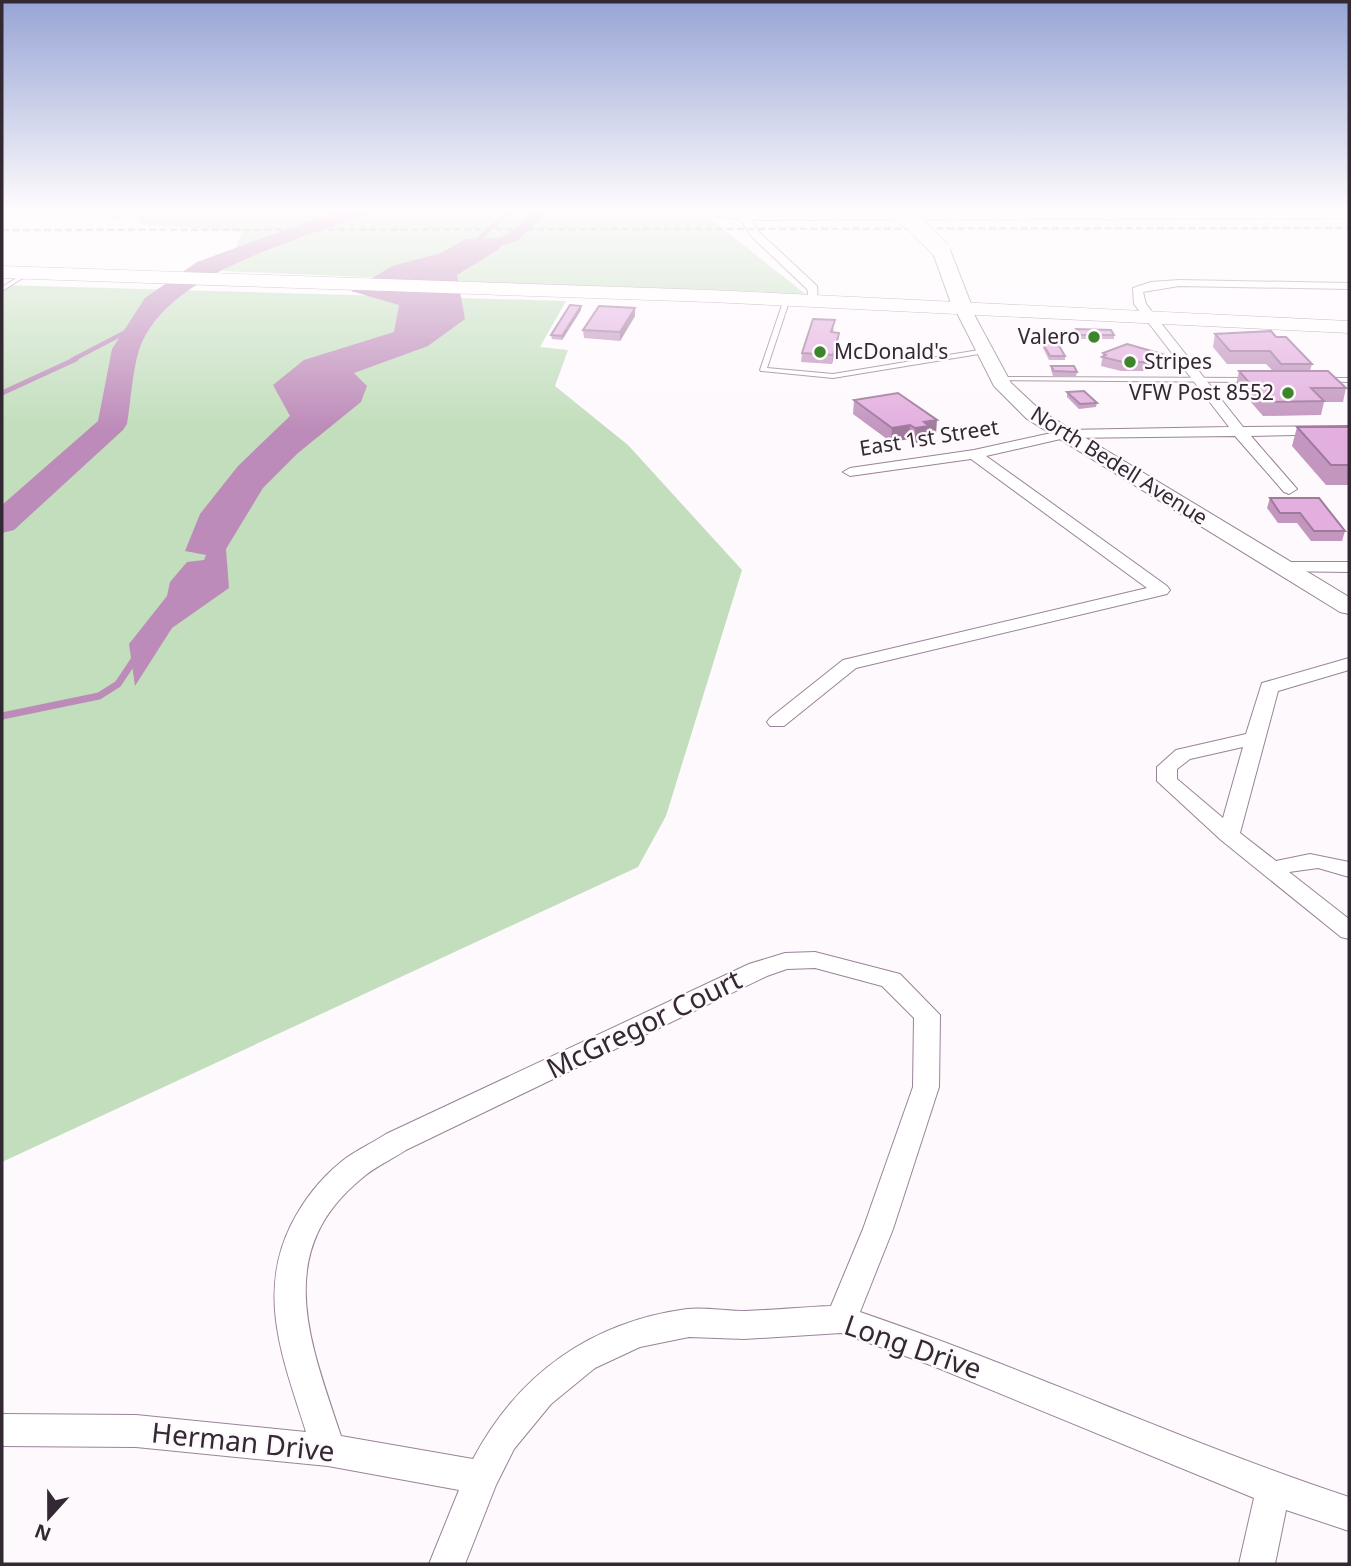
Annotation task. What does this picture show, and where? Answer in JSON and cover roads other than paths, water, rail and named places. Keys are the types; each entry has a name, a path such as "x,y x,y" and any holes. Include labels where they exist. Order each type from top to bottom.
{"highway":[{"path":"326,283 814,300 1349,327"}],"main road":[{"name":"North Bedell Avenue","path":"953,283 963,309 1000,379 1034,415 1349,607"}],"street":[{"path":"808,283 813,288 814,300"},
{"path":"1206,283 1151,285 1137,290 1140,304 1238,430 1289,489"},
{"path":"1212,283 1349,286"},
{"name":"East 1st Street","path":"850,472 974,454 1065,434 1349,430"},
{"path":"778,722 850,664 1161,590 974,454"},
{"path":"1282,567 1349,567"},
{"path":"1229,835 1269,687 1349,664"},
{"path":"1255,738 1183,754 1167,767 1167,781 1229,835 1349,931"},
{"path":"1272,870 1302,859 1323,861 1349,870"},
{"name":"McGregor Court","path":"328,1450 293,1329 288,1287 297,1244 318,1205 349,1172 396,1142 758,970 785,961 815,960 891,980 927,1015 926,1087 878,1229 841,1319"},
{"name":"Long Drive","path":"447,1564 482,1477 502,1438 539,1392 584,1358 635,1335 689,1323 744,1325 841,1319 941,1354 1273,1489 1349,1514"},
{"name":"Herman Drive","path":"2,1430 136,1431 328,1450 482,1477"},
{"path":"1257,1564 1273,1489"}],"lane":[{"path":"787,299 764,370 833,376 985,351"},
{"path":"1000,379 1254,380"},
{"path":"1308,380 1349,380"}],"waterway":[{"path":"2,523 112,424 126,349 154,303 182,283"},
{"path":"72,360 141,324"},
{"path":"2,393 76,359"},
{"path":"2,716 99,696 118,684 136,657"}],"place":[{"name":"Valero","path":"1094,337"},
{"name":"McDonald's","path":"820,352"},
{"name":"Stripes","path":"1130,362"},
{"name":"VFW Post 8552","path":"1288,393"}]}
